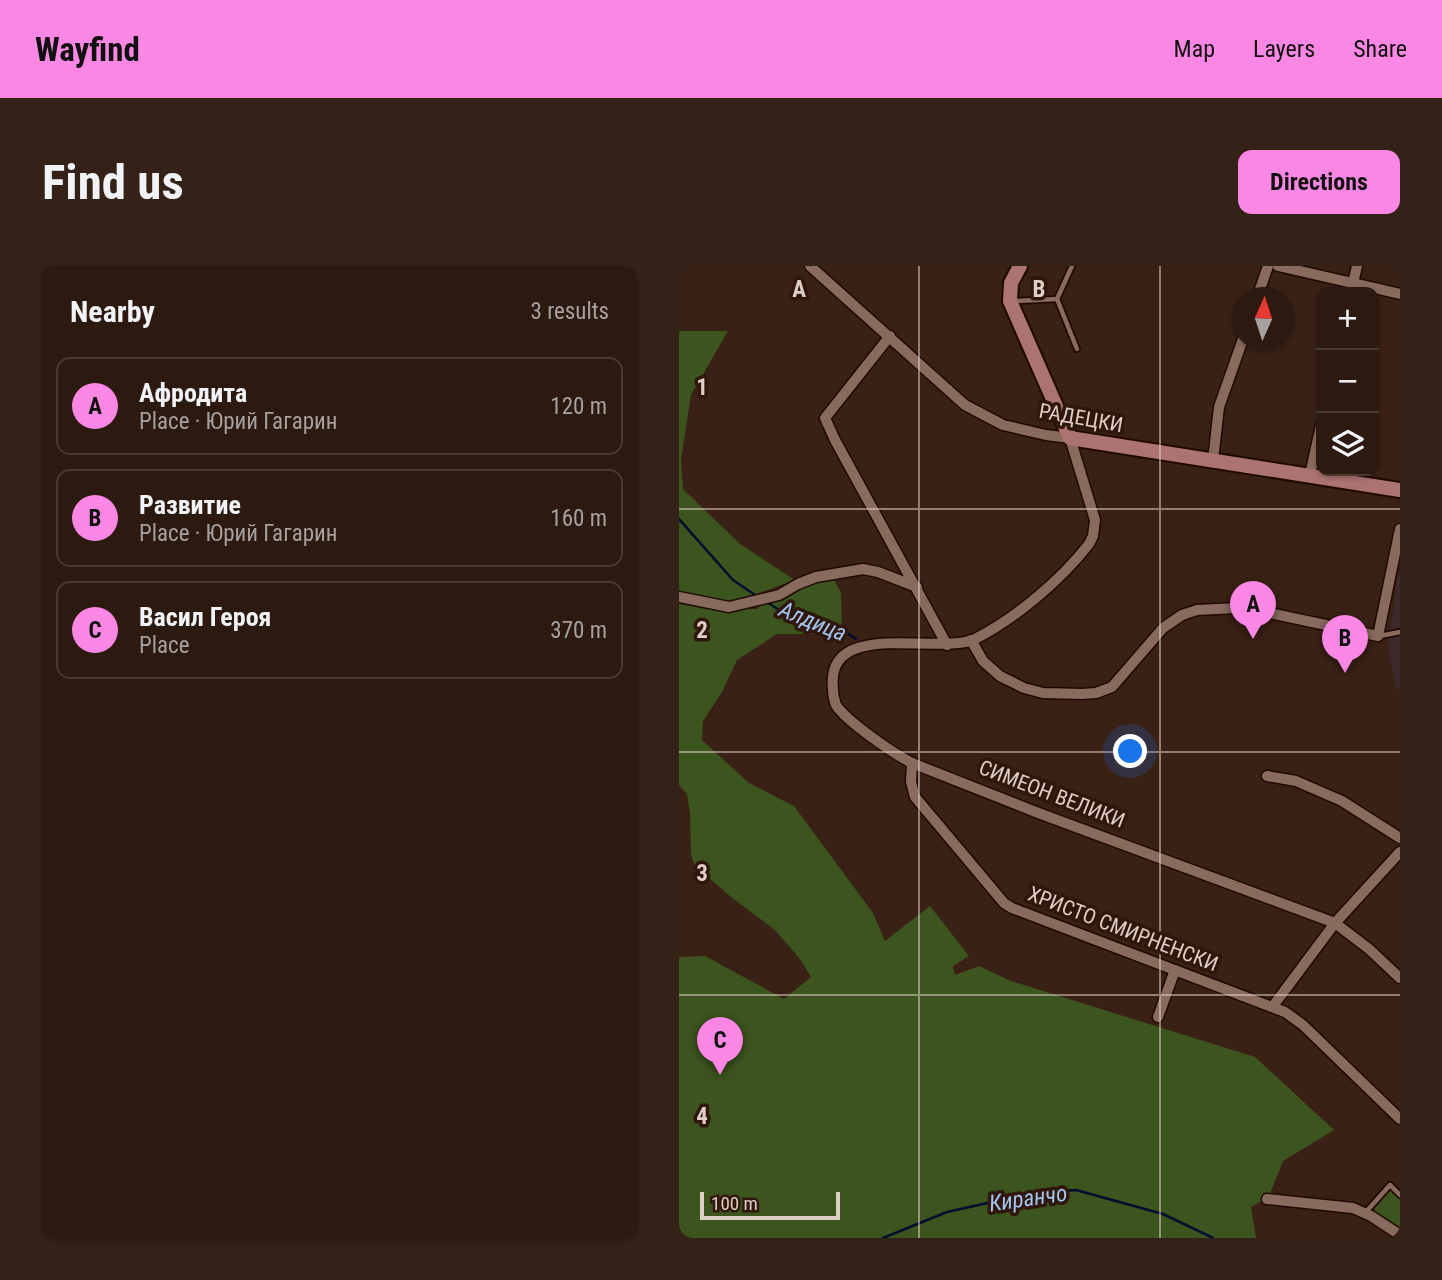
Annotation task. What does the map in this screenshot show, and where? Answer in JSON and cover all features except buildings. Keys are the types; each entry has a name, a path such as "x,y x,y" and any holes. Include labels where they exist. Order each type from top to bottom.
{"street":[{"name":"РАДЕЦКИ","path":"810,266 965,405 1003,425 1070,439 1400,489"},
{"path":"1010,301 1011,283 1020,266"},
{"path":"1261,287 1268,266"},
{"path":"1278,266 1349,287"},
{"path":"1352,287 1357,266"},
{"path":"1379,291 1400,294"},
{"name":"СИМЕОН ВЕЛИКИ","path":"1010,301 1070,439 1095,520 1093,536 1084,550 1020,612 971,640 947,645 871,644 851,651 841,659 835,669 832,681 835,704 896,754 912,763 1335,923 1369,949 1400,978"},
{"path":"890,337 825,418 947,645"},
{"path":"1213,460 1219,407 1239,350"},
{"path":"1310,475 1316,448"},
{"path":"971,640 983,661 1000,676 1024,688 1043,693 1082,694 1096,693 1112,687 1163,628 1182,615 1198,610 1237,608 1259,611 1378,636 1400,530"},
{"path":"679,597 729,607 779,595 816,577 863,569 917,587"},
{"name":"ХРИСТО СМИРНЕНСКИ","path":"912,763 912,791 915,797 1004,903 1285,1012 1303,1025 1400,1119"},
{"path":"1267,776 1296,781 1342,801 1400,838"},
{"path":"1273,1006 1335,923 1400,852"},
{"path":"1158,1017 1175,970"},
{"path":"1267,1199 1353,1208 1400,1235"}],"lane":[{"path":"1072,266 1057,299 1077,349"},
{"path":"1010,301 1057,299"},
{"path":"1378,636 1400,632"},
{"path":"1365,1213 1390,1185 1400,1195"}],"shaded area":[{"path":"1398,575 1400,688 1396,689 1388,645"}],"green space":[{"path":"679,331 728,331 691,395 681,460 683,489 740,544 795,580 737,601 717,602 679,592"},
{"path":"830,572 841,593 842,634 777,634 737,660 722,692 703,721 702,740 749,783 794,806 873,913 885,941 930,906 969,956 953,966 955,975 979,966 1011,981 1255,1057 1334,1130 1283,1161 1269,1196 1251,1207 1256,1238 679,1238 679,957 705,956 784,999 811,977 800,959 775,930 694,865 687,794 679,785 679,602 715,609 757,609 762,604"},
{"path":"1389,1189 1400,1199 1400,1230 1375,1214 1376,1204"}],"waterway":[{"name":"Алдица","path":"679,519 733,580 758,597"},
{"name":"Алдица","path":"767,602 779,610 835,625 856,639"},
{"name":"Киранчо","path":"883,1238 947,1212 1032,1193 1076,1190 1163,1214 1213,1238"}],"place":[{"name":"Афродита","path":"1253,639"},
{"name":"Развитие","path":"1345,673"},
{"name":"Васил Героя","path":"720,1075"}]}
